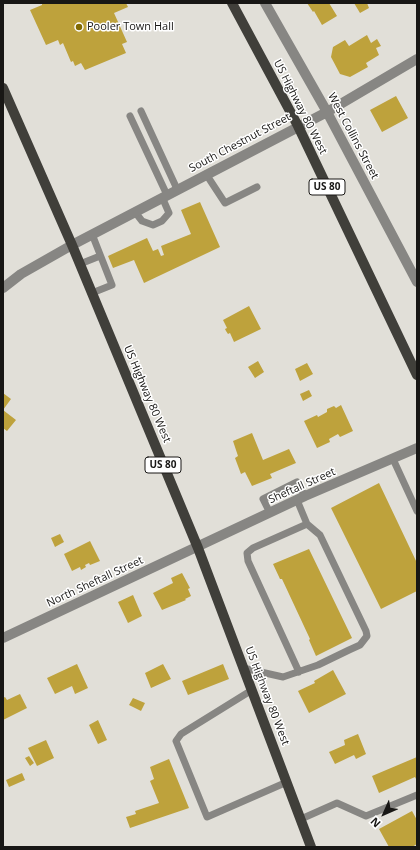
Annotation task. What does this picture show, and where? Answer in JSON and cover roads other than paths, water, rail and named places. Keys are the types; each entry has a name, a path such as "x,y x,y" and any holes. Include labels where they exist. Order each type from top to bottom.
{"main road":[{"name":"US Highway 80 West","path":"232,3 298,126 417,374"},
{"name":"US Highway 80 West","path":"3,88 72,244 198,548 311,847"}],"street":[{"name":"West Collins Street","path":"265,3 327,112 417,282"},
{"name":"South Chestnut Street","path":"3,288 21,274 72,244 327,112 417,59"},
{"name":"Sheftall Street","path":"198,548 301,498 417,448"},
{"name":"North Sheftall Street","path":"3,638 198,548"}],"lane":[{"path":"141,111 177,189"},
{"path":"130,116 165,196 169,213 162,221 153,225 142,221 135,212"},
{"path":"206,174 225,203 257,187"},
{"path":"92,234 112,285 92,293"},
{"path":"80,264 100,256"},
{"path":"393,459 417,511"},
{"path":"243,668 283,677 299,672 360,645 367,636 366,631 320,535 307,524 297,482 263,499 270,513"},
{"path":"299,672 248,560 247,553 253,548 307,524"},
{"path":"252,690 181,734 176,741 207,817 287,782"},
{"path":"301,819 337,803 366,816 417,795"}],"place":[{"name":"Pooler Town Hall","path":"79,27"}]}
